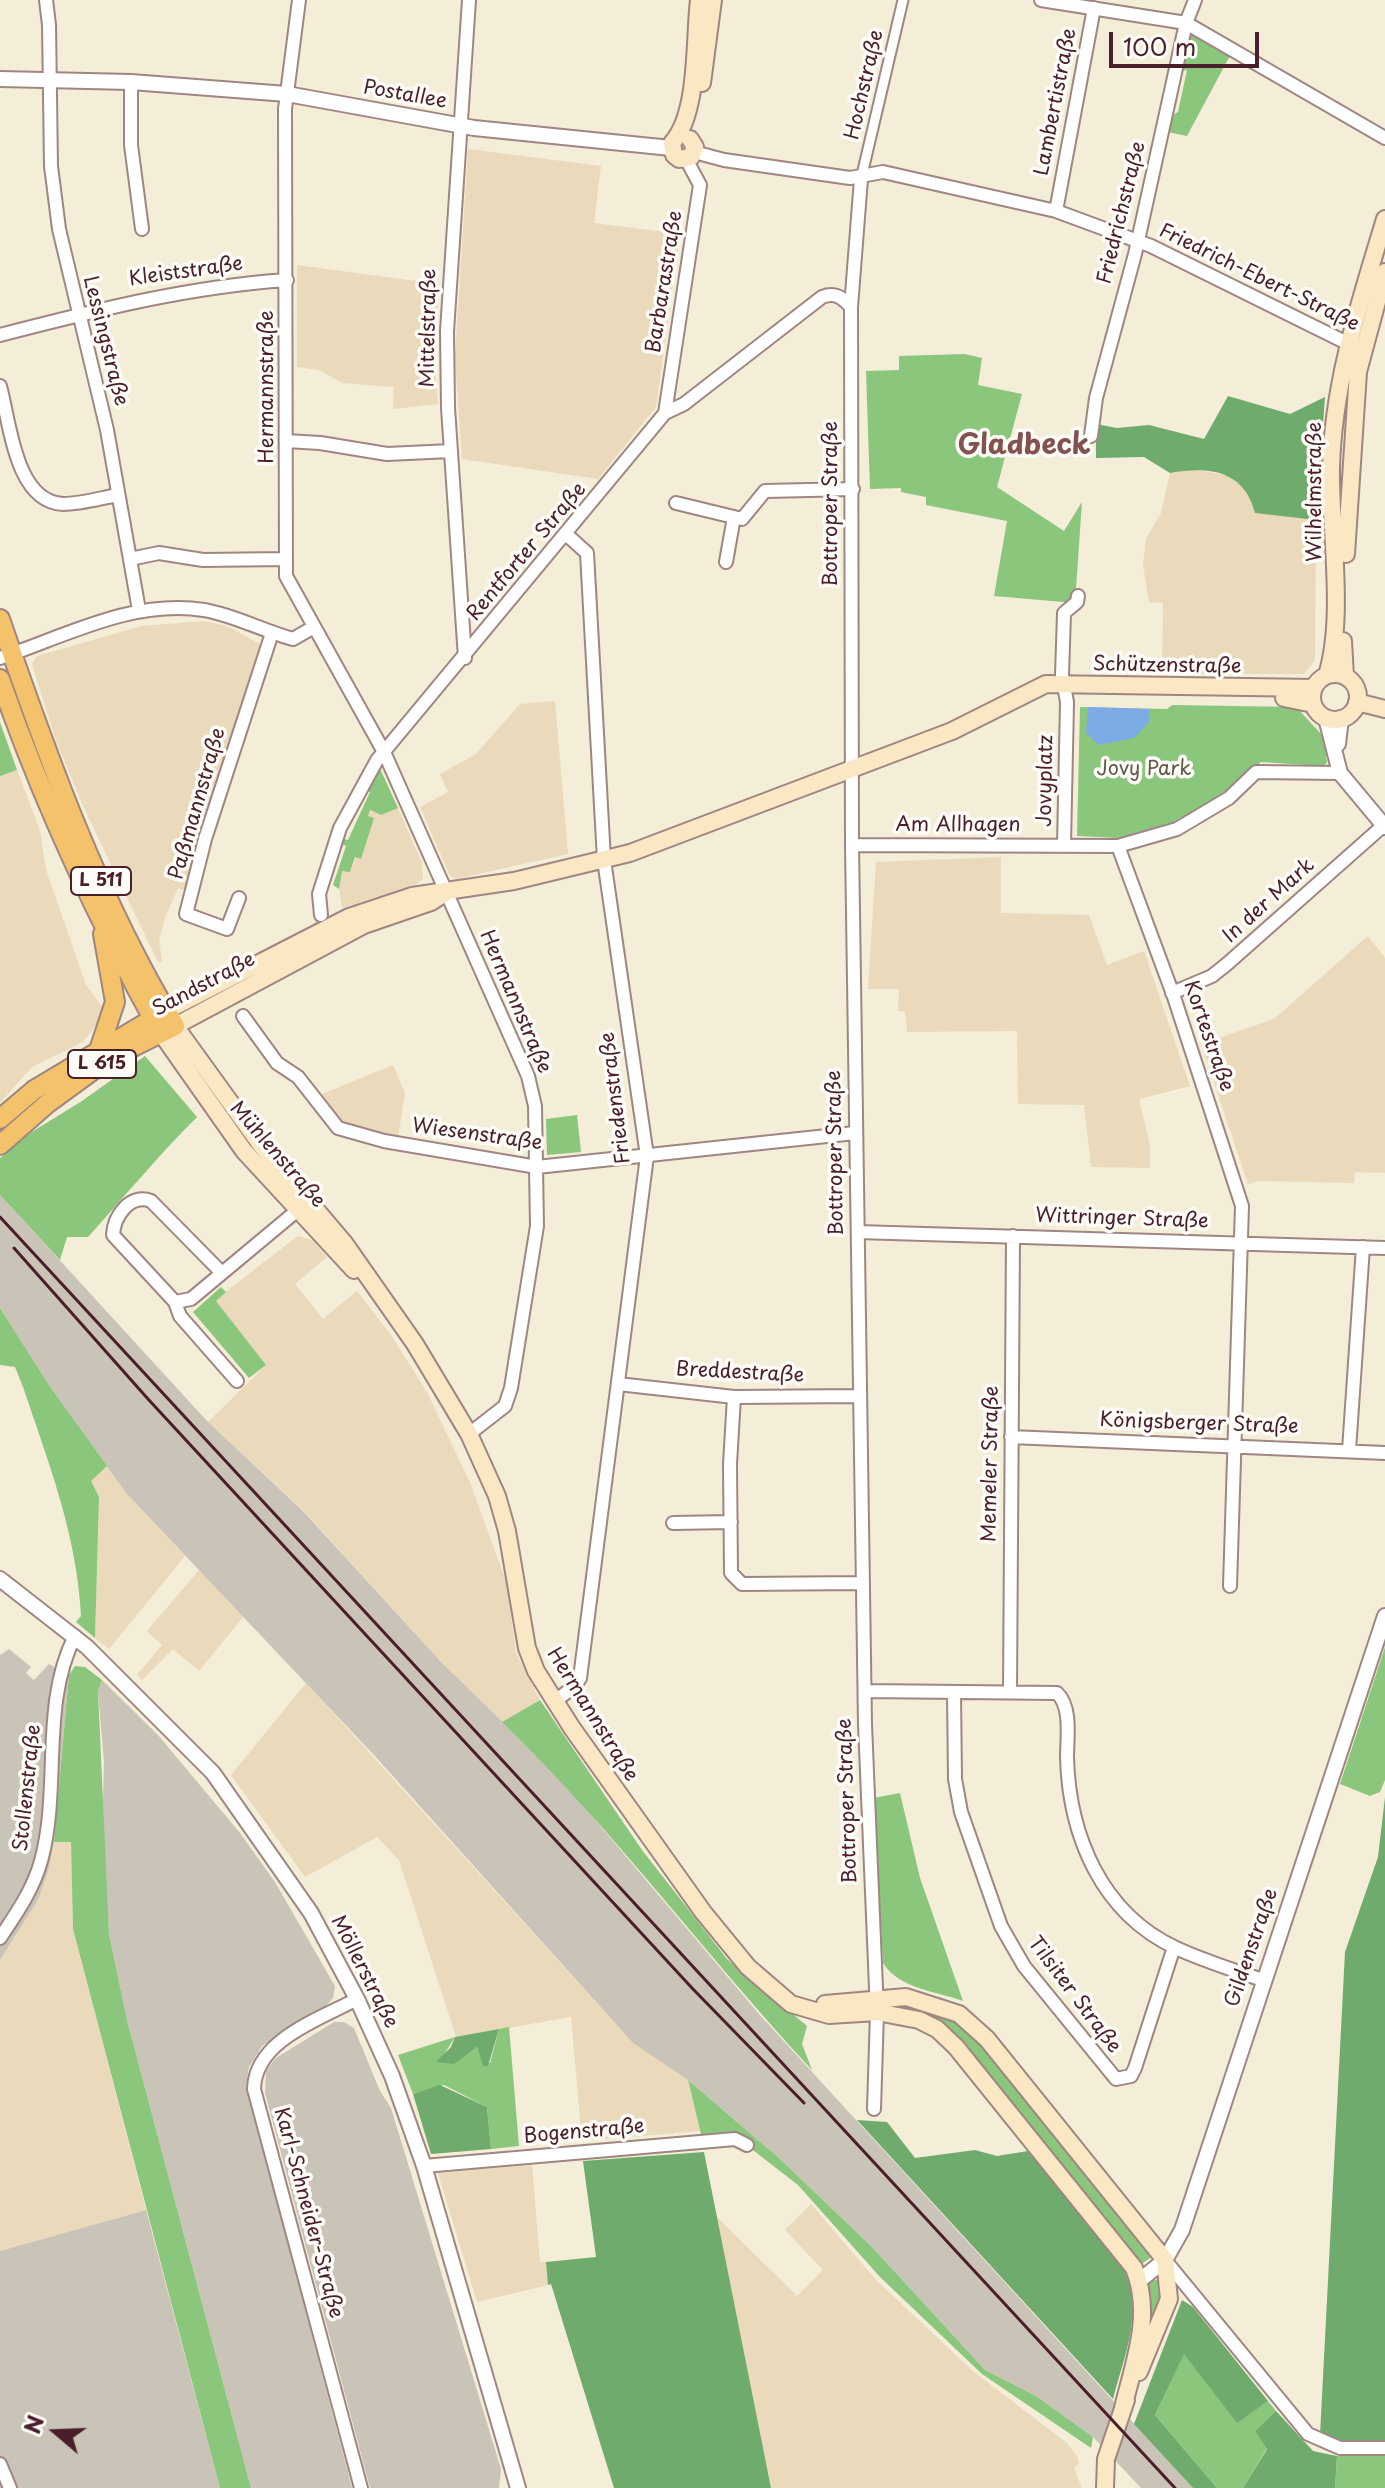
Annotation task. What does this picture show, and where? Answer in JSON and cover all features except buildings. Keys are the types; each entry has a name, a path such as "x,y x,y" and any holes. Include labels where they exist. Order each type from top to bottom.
{"main road":[{"path":"684,147 699,0"},
{"path":"684,147 696,123 713,0"},
{"name":"Wilhelmstraße","path":"1327,675 1335,562 1331,469 1336,408 1355,347 1385,219"},
{"name":"Wilhelmstraße","path":"1345,676 1346,537 1355,347 1385,272"},
{"name":"L 511","path":"0,619 6,656 48,760 163,1022"},
{"path":"1327,675 1345,676 1355,685 1357,702 1352,711 1334,718 1314,696 1327,675"},
{"name":"L 511","path":"0,679 41,790 102,924 163,1022"},
{"name":"Schützenstraße","path":"852,768 952,731 1023,697 1034,688 1314,696"},
{"path":"1357,702 1385,709"},
{"name":"Sandstraße","path":"2,1117 34,1090 100,1047 163,1022 364,925 431,902 445,893 604,860 715,823 852,768"},
{"name":"L 511","path":"100,1047 115,1002 102,924"},
{"name":"Sandstraße","path":"0,1145 107,1060 163,1022"},
{"name":"Mühlenstraße","path":"163,1022 253,1135 303,1205 377,1291 415,1344 469,1434"},
{"name":"Hermannstraße","path":"469,1434 497,1496 507,1531 531,1660 555,1701 697,1905 748,1967 781,1995 822,2004 877,2005"},
{"name":"L 511","path":"877,2005 898,1995 927,2001 959,2014 973,2025 1165,2260 1169,2299 1123,2408 1106,2459 1105,2488"},
{"name":"L 511","path":"877,2005 937,2029 956,2047 1134,2268 1139,2281 1143,2326 1123,2408"}],"street":[{"name":"Lessingstraße","path":"46,0 55,201 118,495 139,610"},
{"name":"Hermannstraße","path":"299,0 284,135 287,280 285,559 292,589 384,752 528,1076 535,1106 537,1226 511,1388 505,1406 469,1434"},
{"name":"Mittelstraße","path":"465,658 451,451 447,331 469,0"},
{"name":"Hochstraße","path":"861,179 903,0"},
{"path":"1041,0 1094,4 1186,23 1385,138"},
{"name":"Friedrichstraße","path":"1091,436 1096,398 1137,241 1186,23 1195,0"},
{"name":"Lambertistraße","path":"1056,211 1094,4"},
{"name":"Postallee","path":"0,79 131,82 287,94 461,126 684,147 724,160 861,179"},
{"path":"131,82 131,145 142,229"},
{"name":"Barbarastraße","path":"665,413 700,185 684,147"},
{"name":"Friedrich-Ebert-Straße","path":"861,179 883,172 1056,211 1137,241 1216,276 1355,347"},
{"name":"Bottroper Straße","path":"861,179 851,307 852,845 862,1583 877,2005 874,2109"},
{"name":"Kleiststraße","path":"0,335 183,291 287,280"},
{"name":"Rentforter Straße","path":"321,915 319,894 340,828 360,786 384,752 567,535 665,413 684,404 822,297 830,294 842,297 851,307"},
{"path":"0,386 24,475 41,496 64,504 118,495"},
{"path":"286,441 387,454 451,451"},
{"path":"676,503 742,519 765,491 853,489"},
{"path":"726,562 734,517"},
{"name":"Friedenstraße","path":"555,1701 575,1686 580,1678 647,1156 604,860 587,553 567,535"},
{"path":"130,559 159,553 203,560 285,559"},
{"path":"1065,688 1064,613 1077,602 1078,596"},
{"path":"6,656 139,610 174,607 207,611 293,639 314,627"},
{"name":"Paßmannstraße","path":"239,898 227,929 186,914 205,839 272,633"},
{"name":"Jovyplatz","path":"1065,688 1064,845 1118,846 1177,829 1229,798 1256,772 1340,773"},
{"path":"1334,718 1340,773 1384,826"},
{"name":"In der Mark","path":"1172,993 1212,976 1384,826"},
{"name":"Am Allhagen","path":"852,845 1064,845"},
{"name":"Kortestraße","path":"1118,846 1172,993 1238,1189 1243,1213 1230,1586"},
{"name":"Wiesenstraße","path":"243,1016 277,1063 298,1077 338,1128 384,1141 537,1167 855,1133"},
{"path":"222,1273 151,1201 132,1200 113,1222 113,1235 175,1302 180,1316 237,1381"},
{"path":"175,1302 191,1299 303,1205"},
{"name":"Wittringer Straße","path":"858,1232 1385,1248"},
{"name":"Memeler Straße","path":"1010,1691 1013,1236"},
{"path":"1349,1450 1363,1247"},
{"name":"Breddestraße","path":"618,1384 734,1397 860,1396"},
{"path":"734,1397 731,1573 742,1584 862,1583"},
{"name":"Königsberger Straße","path":"1011,1437 1385,1453"},
{"path":"673,1523 731,1522"},
{"name":"Möllerstraße","path":"0,1579 75,1636 131,1688 213,1773 304,1901 357,1999 392,2076 424,2166 518,2488"},
{"name":"Gildenstraße","path":"1139,2281 1165,2260 1182,2230 1262,1980 1385,1616"},
{"name":"Stollenstraße","path":"0,1938 28,1893 41,1861 48,1818 59,1678 75,1636"},
{"path":"865,1691 1050,1690 1063,1698 1069,1800 1088,1858 1125,1911 1174,1947 1262,1980"},
{"name":"Tilsiter Straße","path":"954,1692 955,1779 961,1812 1001,1926 1024,1966 1116,2079 1131,2076 1135,2068 1174,1947"},
{"name":"Karl-Schneider-Straße","path":"357,1999 273,2047 258,2066 254,2089 361,2488"},
{"name":"Bogenstraße","path":"424,2166 735,2139 747,2145"},
{"path":"1165,2260 1308,2434 1340,2448 1385,2448"},
{"path":"0,2464 10,2488"}],"shaded area":[{"path":"468,149 601,166 594,223 680,234 656,407 598,479 462,459 455,357"},
{"path":"297,265 439,284 434,358 438,404 393,409 394,387 342,383 319,370 297,367"},
{"path":"1193,469 1231,476 1250,493 1255,513 1316,520 1315,660 1304,674 1162,674 1163,603 1149,602 1143,565 1146,539 1161,513 1170,473"},
{"path":"205,621 229,627 262,645 192,861 195,862 186,891 178,888 165,918 159,940 162,961 158,962 84,808 56,741 32,664 37,656 142,626"},
{"path":"555,701 568,854 456,879 450,876 420,807 448,792 440,774 476,754 520,704"},
{"path":"17,770 40,830 46,870 86,985 103,1008 103,1016 83,1042 32,1067 0,1103 0,776"},
{"path":"398,808 422,863 423,878 417,884 342,908 338,882 342,871 351,871 356,857 361,859 373,818 368,816 370,810 381,815"},
{"path":"1001,857 1001,913 1089,915 1107,965 1144,951 1190,1086 1139,1099 1150,1146 1150,1168 1091,1167 1084,1105 1018,1104 1017,1031 907,1032 905,1012 898,1011 899,989 868,989 876,862"},
{"path":"1368,936 1385,958 1385,1173 1355,1172 1354,1183 1258,1181 1248,1184 1201,1044 1274,1019"},
{"path":"393,1065 405,1093 398,1137 357,1130 342,1124 322,1094"},
{"path":"0,1195 207,1421 303,1511 442,1663 558,1776 759,2014 1193,2488 1141,2488 1093,2437 1036,2396 985,2370 872,2247 779,2158 688,2080 633,2043 373,1754 126,1493 49,1385 0,1308"},
{"path":"298,1236 312,1240 327,1257 295,1284 323,1319 357,1291 391,1335 427,1392 471,1485 506,1581 516,1653 540,1700 502,1722 442,1663 304,1511 208,1422 266,1365 215,1300"},
{"path":"107,1466 126,1493 185,1556 109,1649 95,1638 99,1497 90,1481"},
{"path":"199,1570 243,1617 199,1671 173,1649 142,1680 137,1675 162,1645 147,1631"},
{"path":"9,1649 31,1667 26,1673 34,1680 49,1664 69,1675 54,1842 48,1871 38,1900 0,1960 0,1655"},
{"path":"102,1680 158,1735 240,1833 275,1882 335,1986 333,1998 327,2005 262,2046 249,2067 246,2085 352,2488 251,2488 127,2020 109,1934 102,1836 104,1762 98,1691"},
{"path":"306,1683 633,2043 688,2080 700,2131 582,2141 571,2017 456,2037 399,1860 377,1837 305,1877 231,1775"},
{"path":"71,1841 73,1929 146,2210 0,2251 0,1960 38,1900 54,1842"},
{"path":"334,2022 344,2022 354,2028 380,2091 391,2108 501,2469 499,2488 370,2488 265,2093 266,2071 276,2058"},
{"path":"532,2165 540,2262 546,2262 548,2285 477,2302 438,2173"},
{"path":"811,2204 876,2280 974,2372 1067,2443 1077,2456 1079,2464 1074,2468 1082,2488 771,2488 716,2216 797,2296 823,2270 785,2230"},
{"path":"146,2210 220,2488 0,2488 0,2251"}],"green space":[{"path":"1186,23 1233,50 1187,136 1163,131 1166,119 1178,112 1187,70 1177,72"},
{"path":"965,354 982,358 978,385 1022,394 997,487 1064,531 1082,502 1075,603 994,596 1007,521 926,505 926,497 901,492 901,488 870,489 866,371 899,370 899,356"},
{"path":"1228,396 1290,414 1325,397 1316,520 1255,513 1243,488 1223,474 1198,470 1170,473 1144,457 1096,458 1096,424 1117,428 1149,425 1204,439"},
{"name":"Jovy Park","path":"1172,705 1296,707 1324,737 1327,763 1323,766 1261,762 1212,802 1173,822 1118,838 1077,836 1080,707 1167,709"},
{"path":"0,722 17,770 0,776"},
{"path":"378,764 398,808 381,815 370,810 368,816 374,818 361,859 355,857 350,872 342,871 339,889 333,885 346,846 339,843 340,838 348,840 370,792 363,787"},
{"path":"145,1056 197,1117 88,1237 67,1237 60,1260 0,1195 0,1158 30,1133"},
{"path":"577,1115 581,1152 547,1155 546,1119"},
{"path":"221,1287 226,1292 216,1301 266,1365 249,1378 193,1312"},
{"path":"0,1308 49,1385 107,1466 91,1481 99,1497 95,1638 76,1622 81,1616 68,1528 23,1387 15,1367 0,1365"},
{"path":"1385,1647 1385,1780 1380,1792 1370,1796 1340,1784"},
{"path":"75,1666 85,1667 102,1680 98,1691 109,1934 127,2020 251,2488 220,2488 73,1929 71,1842 54,1842 69,1675"},
{"path":"540,1700 642,1850 727,1959 807,2026 802,2044 812,2070 583,1806 502,1722"},
{"path":"900,1793 920,1878 963,2001 908,1984 883,1963 874,1798"},
{"path":"1385,1797 1385,2444 1340,2444 1320,2435 1345,1952 1378,1857"},
{"path":"895,2004 955,2020 971,2031 1154,2255 1139,2266 947,2030 895,2009"},
{"path":"509,2027 519,2146 491,2149 487,2107 444,2085 413,2094 398,2055 455,2037 445,2053 455,2064 477,2047 482,2062 490,2063 499,2029"},
{"path":"499,2029 488,2066 483,2066 477,2047 455,2064 436,2062 451,2047 455,2037"},
{"path":"688,2080 779,2158 872,2247 985,2370 1036,2396 1093,2437 1091,2448 982,2374 880,2277 798,2185 731,2133 710,2138 701,2134"},
{"path":"440,2085 487,2107 491,2149 431,2154 413,2094"},
{"path":"857,2120 887,2122 915,2158 975,2150 997,2156 1028,2151 1124,2270 1130,2286 1130,2334 1113,2399"},
{"path":"704,2152 771,2488 614,2488 551,2284 548,2285 546,2262 596,2257 583,2161"},
{"path":"1160,2280 1163,2302 1132,2388 1146,2285"},
{"path":"1182,2300 1193,2307 1268,2401 1237,2423 1184,2354 1155,2415 1217,2488 1193,2488 1134,2424"},
{"path":"1184,2353 1237,2422 1268,2401 1276,2411 1255,2431 1267,2448 1243,2488 1217,2488 1155,2415"},
{"path":"1276,2411 1313,2451 1337,2456 1335,2488 1243,2488 1267,2449 1255,2431"},
{"path":"1337,2456 1385,2456 1385,2488 1335,2488"}],"water":[{"path":"1088,707 1149,709 1149,722 1134,738 1099,745 1086,733"}],"railway":[{"path":"0,1217 1175,2488"},
{"path":"14,1248 148,1399 692,1988 804,2103"}],"district":[{"name":"Gladbeck","path":"1024,446"}]}
